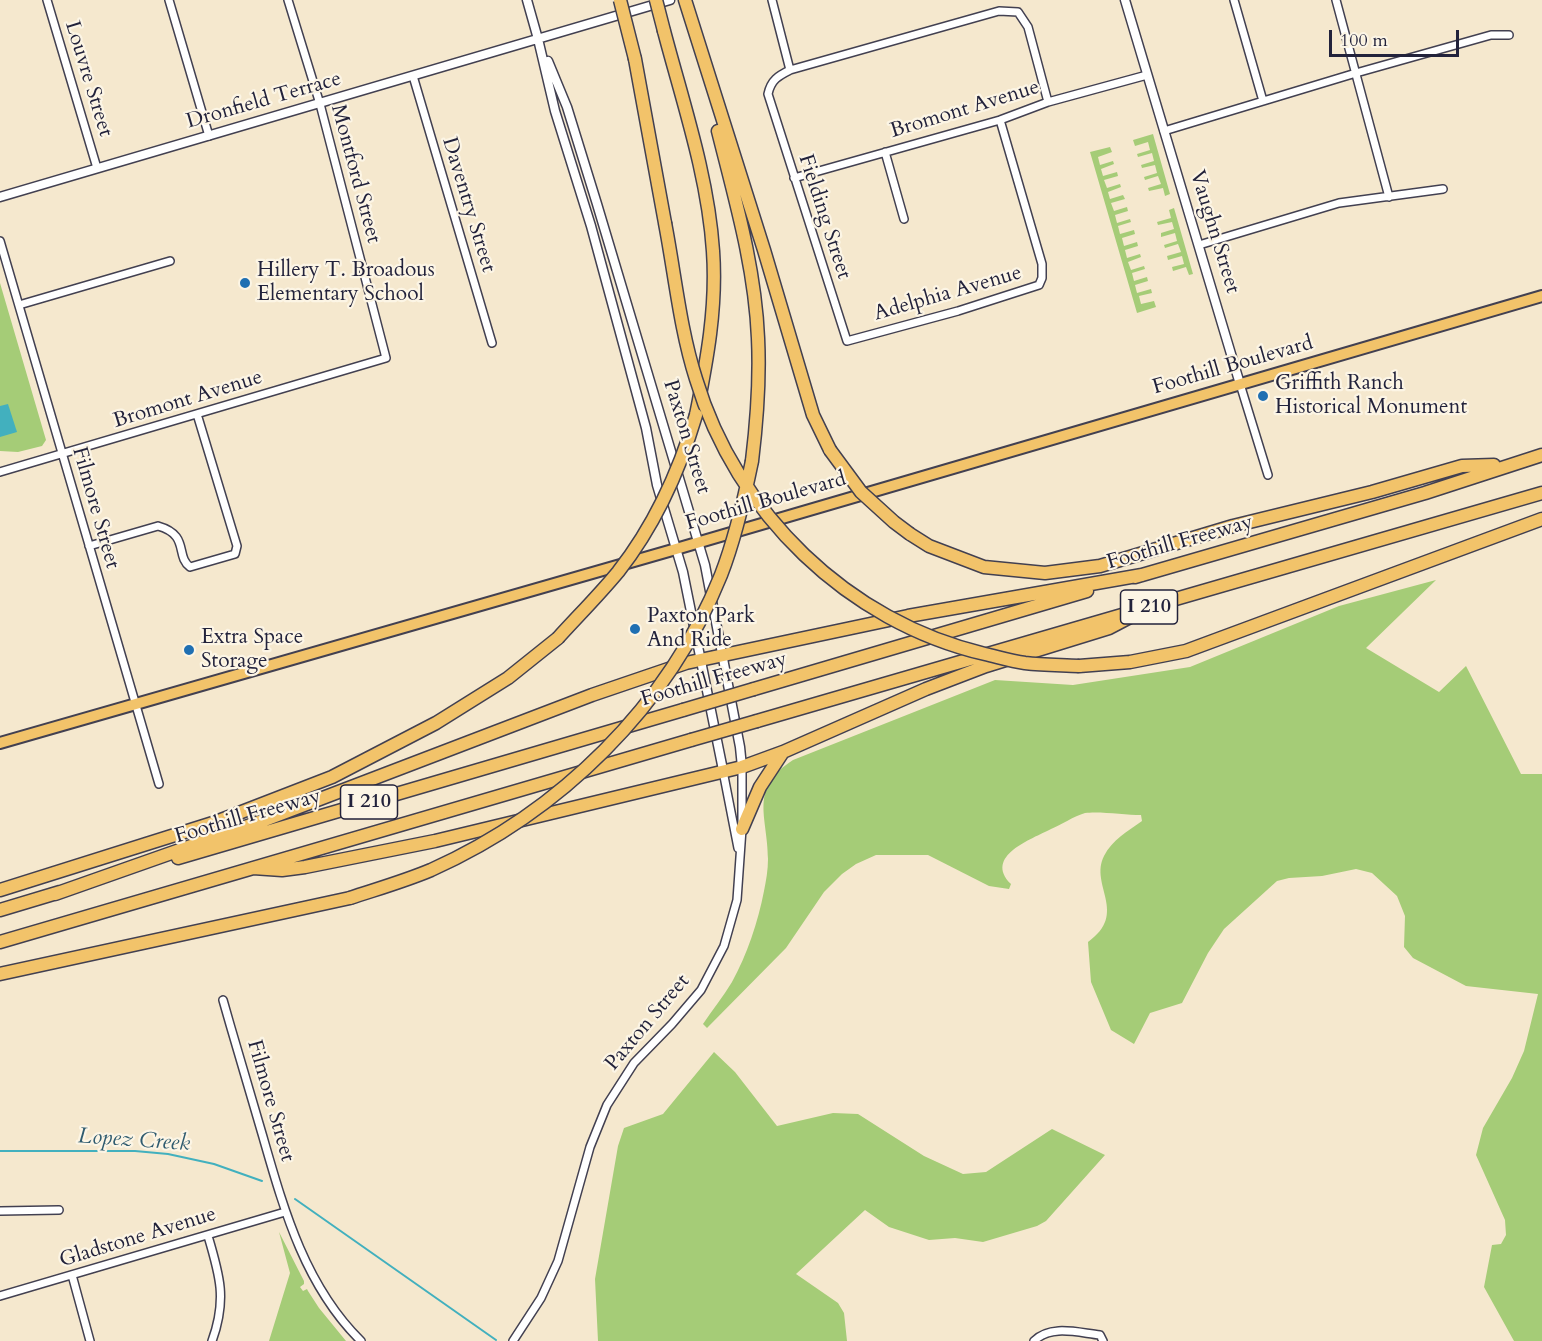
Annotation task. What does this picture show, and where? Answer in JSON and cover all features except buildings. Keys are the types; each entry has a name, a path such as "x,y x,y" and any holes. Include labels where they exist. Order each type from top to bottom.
{"highway":[{"path":"620,0 635,59 686,338 696,379 708,412 724,448 761,507 791,541 829,578 865,603 916,631 965,649 1023,663 1079,666 1130,663 1186,651 1542,519"},
{"path":"0,890 213,823 332,777 436,723 508,678 558,638 620,570 657,514 685,450 696,415 710,347 713,308 713,251 700,168 656,0"},
{"path":"684,0 764,250 813,415 830,450 861,492 894,522 928,546 984,567 1045,573 1100,566 1233,526 1372,492 1462,466 1507,465"},
{"path":"0,974 350,898 431,870 507,828 566,786 604,752 636,718 685,648 721,574 744,500 752,461 758,404 758,337 752,277 740,219 691,22"},
{"name":"Foothill Freeway","path":"0,910 1425,493 1542,455"},
{"name":"I 210","path":"0,942 1542,493"},
{"path":"55,894 265,820 592,695 700,660 908,616 1142,575"},
{"path":"254,868 282,870 305,867 435,841 742,767 783,752 926,689 986,666 1109,628 1149,607"},
{"path":"742,829 760,788 783,752"}],"main road":[{"name":"Foothill Boulevard","path":"0,743 676,549 1542,296"}],"street":[{"name":"Louvre Street","path":"47,0 98,168"},
{"path":"169,0 209,136"},
{"name":"Montford Street","path":"288,0 320,104 386,358"},
{"name":"Paxton Street","path":"527,0 555,111 591,226 630,367 646,428 657,485 682,572 739,857"},
{"name":"Dronfield Terrace","path":"0,197 670,0"},
{"path":"772,0 790,70 999,11 1018,12 1028,27 1048,102"},
{"name":"Vaughn Street","path":"1125,0 1268,475"},
{"path":"1233,0 1263,100"},
{"path":"1336,0 1389,197"},
{"path":"1164,131 1263,100 1491,35 1509,35"},
{"name":"Paxton Street","path":"513,1341 541,1298 552,1276 564,1245 593,1137 607,1106 634,1063 701,990 719,959 735,913 742,829 740,747 705,565 567,107 538,39"},
{"name":"Fielding Street","path":"790,70 776,77 770,85 768,94 847,341"},
{"name":"Bromont Avenue","path":"794,178 1000,120 1048,102 1147,75"},
{"name":"Daventry Street","path":"413,76 492,343"},
{"name":"Adelphia Avenue","path":"847,341 958,311 1039,285 1042,278 1042,264 1000,120"},
{"path":"885,152 904,219"},
{"path":"1199,245 1339,203 1443,189"},
{"name":"Filmore Street","path":"0,241 159,784"},
{"path":"19,305 170,261"},
{"name":"Bromont Avenue","path":"0,472 386,358"},
{"path":"89,546 158,526 164,527 177,537 186,564 190,567 235,554 237,546 197,414"},
{"name":"Filmore Street","path":"223,1000 285,1212 322,1293 361,1341"},
{"path":"0,1211 59,1210"},
{"name":"Gladstone Avenue","path":"0,1296 285,1212"},
{"path":"208,1236 220,1276 221,1307 212,1341"},
{"path":"72,1275 90,1341"},
{"path":"1034,1341 1046,1332 1056,1331 1102,1338"}],"green space":[{"path":"1153,134 1170,194 1165,196 1163,188 1149,191 1148,188 1161,184 1158,176 1145,180 1144,177 1157,173 1155,165 1142,168 1141,165 1154,161 1152,153 1138,157 1137,154 1150,150 1148,142 1135,146 1133,140"},
{"path":"1110,147 1112,152 1098,157 1100,165 1113,161 1114,164 1101,169 1103,176 1117,172 1118,176 1104,180 1107,188 1120,184 1121,187 1108,192 1110,199 1123,195 1125,199 1111,203 1114,211 1127,207 1128,211 1115,215 1117,223 1130,219 1131,222 1118,226 1120,234 1134,230 1135,234 1122,238 1124,246 1137,242 1138,246 1125,250 1127,258 1140,254 1141,257 1128,262 1131,270 1144,266 1145,269 1132,273 1134,281 1147,277 1148,281 1135,285 1137,293 1151,289 1152,293 1139,296 1141,304 1154,301 1156,307 1137,313 1090,152"},
{"path":"1174,208 1193,274 1189,275 1186,267 1173,271 1172,267 1184,264 1182,256 1168,260 1167,256 1181,252 1178,244 1165,248 1164,245 1177,241 1175,233 1161,237 1161,233 1174,229 1172,222 1158,225 1157,222 1171,218 1169,210"},
{"path":"0,283 46,440 42,446 18,452 0,451"},
{"path":"1436,580 1366,648 1439,692 1466,666 1521,774 1542,774 1542,1341 1514,1341 1484,1287 1492,1245 1501,1244 1506,1235 1505,1220 1476,1155 1483,1128 1512,1078 1524,1051 1538,994 1466,986 1413,958 1404,947 1405,916 1397,896 1372,873 1356,869 1322,876 1277,881 1224,929 1208,953 1182,1003 1150,1013 1134,1044 1111,1030 1091,982 1088,942 1100,931 1106,920 1106,899 1101,878 1104,856 1116,841 1142,821 1141,815 1085,813 1023,843 1006,857 1003,865 1004,874 1011,884 1009,889 989,886 928,855 876,855 856,864 842,874 824,892 786,948 707,1028 703,1024 732,982 751,938 762,903 768,867 764,816 765,793 779,771 793,760 995,680 1073,685 1190,667 1339,606"},
{"path":"714,1052 735,1072 777,1126 833,1113 858,1114 924,1156 963,1174 986,1172 1052,1129 1105,1155 1046,1221 1037,1226 983,1242 955,1238 929,1240 889,1227 865,1210 796,1274 838,1303 844,1313 847,1341 598,1341 595,1279 618,1146 624,1128 663,1114"},
{"path":"279,1232 304,1281 300,1287 303,1291 307,1289 319,1308 346,1341 269,1341 290,1273"}],"water":[{"path":"8,404 17,432 0,437 0,406"}],"waterway":[{"name":"Lopez Creek","path":"0,1151 135,1151 168,1154 214,1164 262,1181"},
{"name":"Lopez Creek","path":"295,1199 496,1340"}],"place":[{"name":"Hillery T. Broadous Elementary School","path":"245,283"},
{"name":"Griffith Ranch Historical Monument","path":"1263,396"},
{"name":"Paxton Park And Ride","path":"635,629"},
{"name":"Extra Space Storage","path":"189,650"}]}
